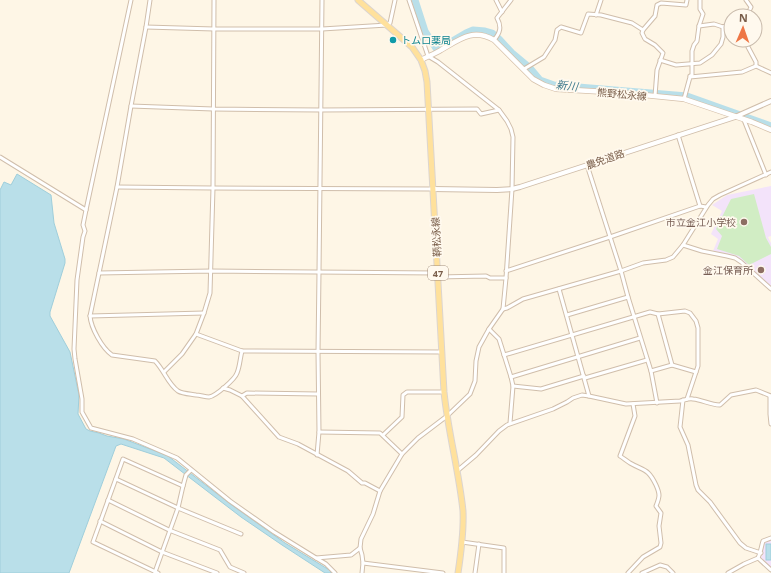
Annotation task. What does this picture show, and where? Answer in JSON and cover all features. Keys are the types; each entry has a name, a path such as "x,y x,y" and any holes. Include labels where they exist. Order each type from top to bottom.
{"main road":[{"name":"鞆松永線","path":"358,0 412,47 421,60 427,82 444,392 463,511 462,542 458,573"},
{"name":"熊野松永線","path":"421,60 462,38 479,34 494,40 533,79 556,89 684,98 771,130"}],"street":[{"path":"131,0 83,224 85,231 77,280 74,349 82,399 82,412 91,428 133,439 178,458 190,471 230,501 274,532 326,564 335,573"},
{"path":"150,0 117,186 90,316 94,329 108,352 112,355 155,362 164,372 171,384 181,392 210,397 223,388 237,374 242,351"},
{"path":"164,372 182,354 196,334 210,293 213,188 214,0"},
{"path":"318,455 322,0"},
{"path":"146,27 214,29 322,29 387,26 390,23 395,0"},
{"path":"362,573 363,563 360,548 361,539 373,514 380,491 402,454 418,438 447,416 470,394 475,380 476,361 479,347 503,309 506,278 512,189 513,137 511,130 499,110 438,62 428,56 409,0"},
{"path":"496,0 502,12"},
{"path":"494,40 499,35 500,24 497,18 511,0"},
{"path":"596,14 601,0"},
{"path":"655,96 657,70 663,53 655,45 645,39 642,33 643,30 655,16 657,6 661,3 686,5 687,0"},
{"path":"684,98 692,74 692,51 694,44 697,41 699,26 703,14 700,10 700,0"},
{"path":"524,69 544,57 555,40 557,30 561,27 581,33 588,14 601,15 632,23 643,30"},
{"path":"699,26 714,24 723,28"},
{"path":"660,60 676,65 700,63 712,55 721,44 723,37"},
{"path":"749,48 756,62 756,66"},
{"path":"690,77 742,72 756,66 771,73"},
{"name":"農免道路","path":"433,189 512,189 520,187 736,116 771,101"},
{"path":"131,106 213,109 321,110 429,108 477,109 481,114 499,110"},
{"path":"744,120 766,175"},
{"path":"678,135 700,206"},
{"path":"0,157 86,210"},
{"path":"587,165 651,371 657,403"},
{"path":"503,309 523,299 621,271 643,263 666,260 683,245 706,207 713,199 771,172"},
{"path":"117,186 433,189"},
{"path":"506,271 700,206 706,207"},
{"path":"683,245 734,258 741,262 771,289"},
{"path":"99,273 211,271 319,272 486,276 490,278 506,278"},
{"path":"559,289 590,396"},
{"path":"567,315 628,297"},
{"path":"504,355 650,312 658,314 684,311 690,313 696,321 698,328 698,366 687,399"},
{"path":"90,316 204,313"},
{"path":"658,314 672,365"},
{"path":"489,330 499,340 511,377 513,386 510,423"},
{"path":"196,334 242,351 442,352"},
{"path":"511,377 640,338"},
{"path":"513,386 541,389 647,360"},
{"path":"651,371 672,365 696,372"},
{"path":"223,388 242,396 279,437 298,444 348,471 362,483 365,483 380,491"},
{"path":"457,471 476,455 499,431 510,423 553,409 573,398 582,395 626,404 657,403 695,399 714,405 720,405 731,395 756,390 770,396 771,424"},
{"path":"383,435 402,417 403,395 407,392 444,392"},
{"path":"242,396 247,393 318,394"},
{"path":"683,400 680,427 688,445 698,490 710,502 740,543 746,548 761,553"},
{"path":"628,573 643,558 660,547 661,543 659,526 661,513 656,506 659,493 653,479 649,473 631,464 620,456 635,416 633,404"},
{"path":"319,432 380,433 402,454"},
{"path":"183,486 123,459 93,542 156,573 169,530 178,508 186,475 190,471"},
{"path":"116,479 178,508 242,534"},
{"path":"108,500 169,530 220,550 230,567 244,573"},
{"path":"100,521 162,552 217,573"},
{"path":"728,573 758,558 761,553 763,541 771,538"},
{"path":"462,542 504,548 504,573"},
{"path":"476,573 479,544"},
{"path":"316,558 351,555 360,548"},
{"path":"758,558 771,570"},
{"path":"363,563 443,573"},
{"path":"642,573 660,565 667,567 673,573"},
{"path":"228,573 230,567"}],"shaded area":[{"name":"市立金江小学校","path":"771,186 771,236 768,237 771,243 771,286 739,259 727,254 713,251 718,239 711,234 722,211 712,205 727,195"},
{"path":"771,540 771,569 761,558 764,542"}],"green space":[{"name":"市立金江小学校","path":"754,194 766,238 771,247 771,254 749,265 739,256 717,249 722,236 716,229 731,199"}],"water":[{"path":"17,174 51,195 54,223 65,263 50,316 70,352 79,395 78,414 86,429 107,436 124,439 168,456 229,503 285,543 331,571 331,573 325,573 241,517 164,458 121,444 116,446 69,573 0,573 0,190 4,182 11,185"},
{"path":"766,544 771,544 771,560 766,560"}],"waterway":[{"name":"新川","path":"415,0 425,31 437,50 473,30 485,31 492,33 499,39 512,53 530,68 540,80 554,85 687,96 771,126"}],"place":[{"name":"トムロ薬局","path":"393,40"},
{"name":"市立金江小学校","path":"744,222"},
{"name":"金江保育所","path":"761,270"}]}
